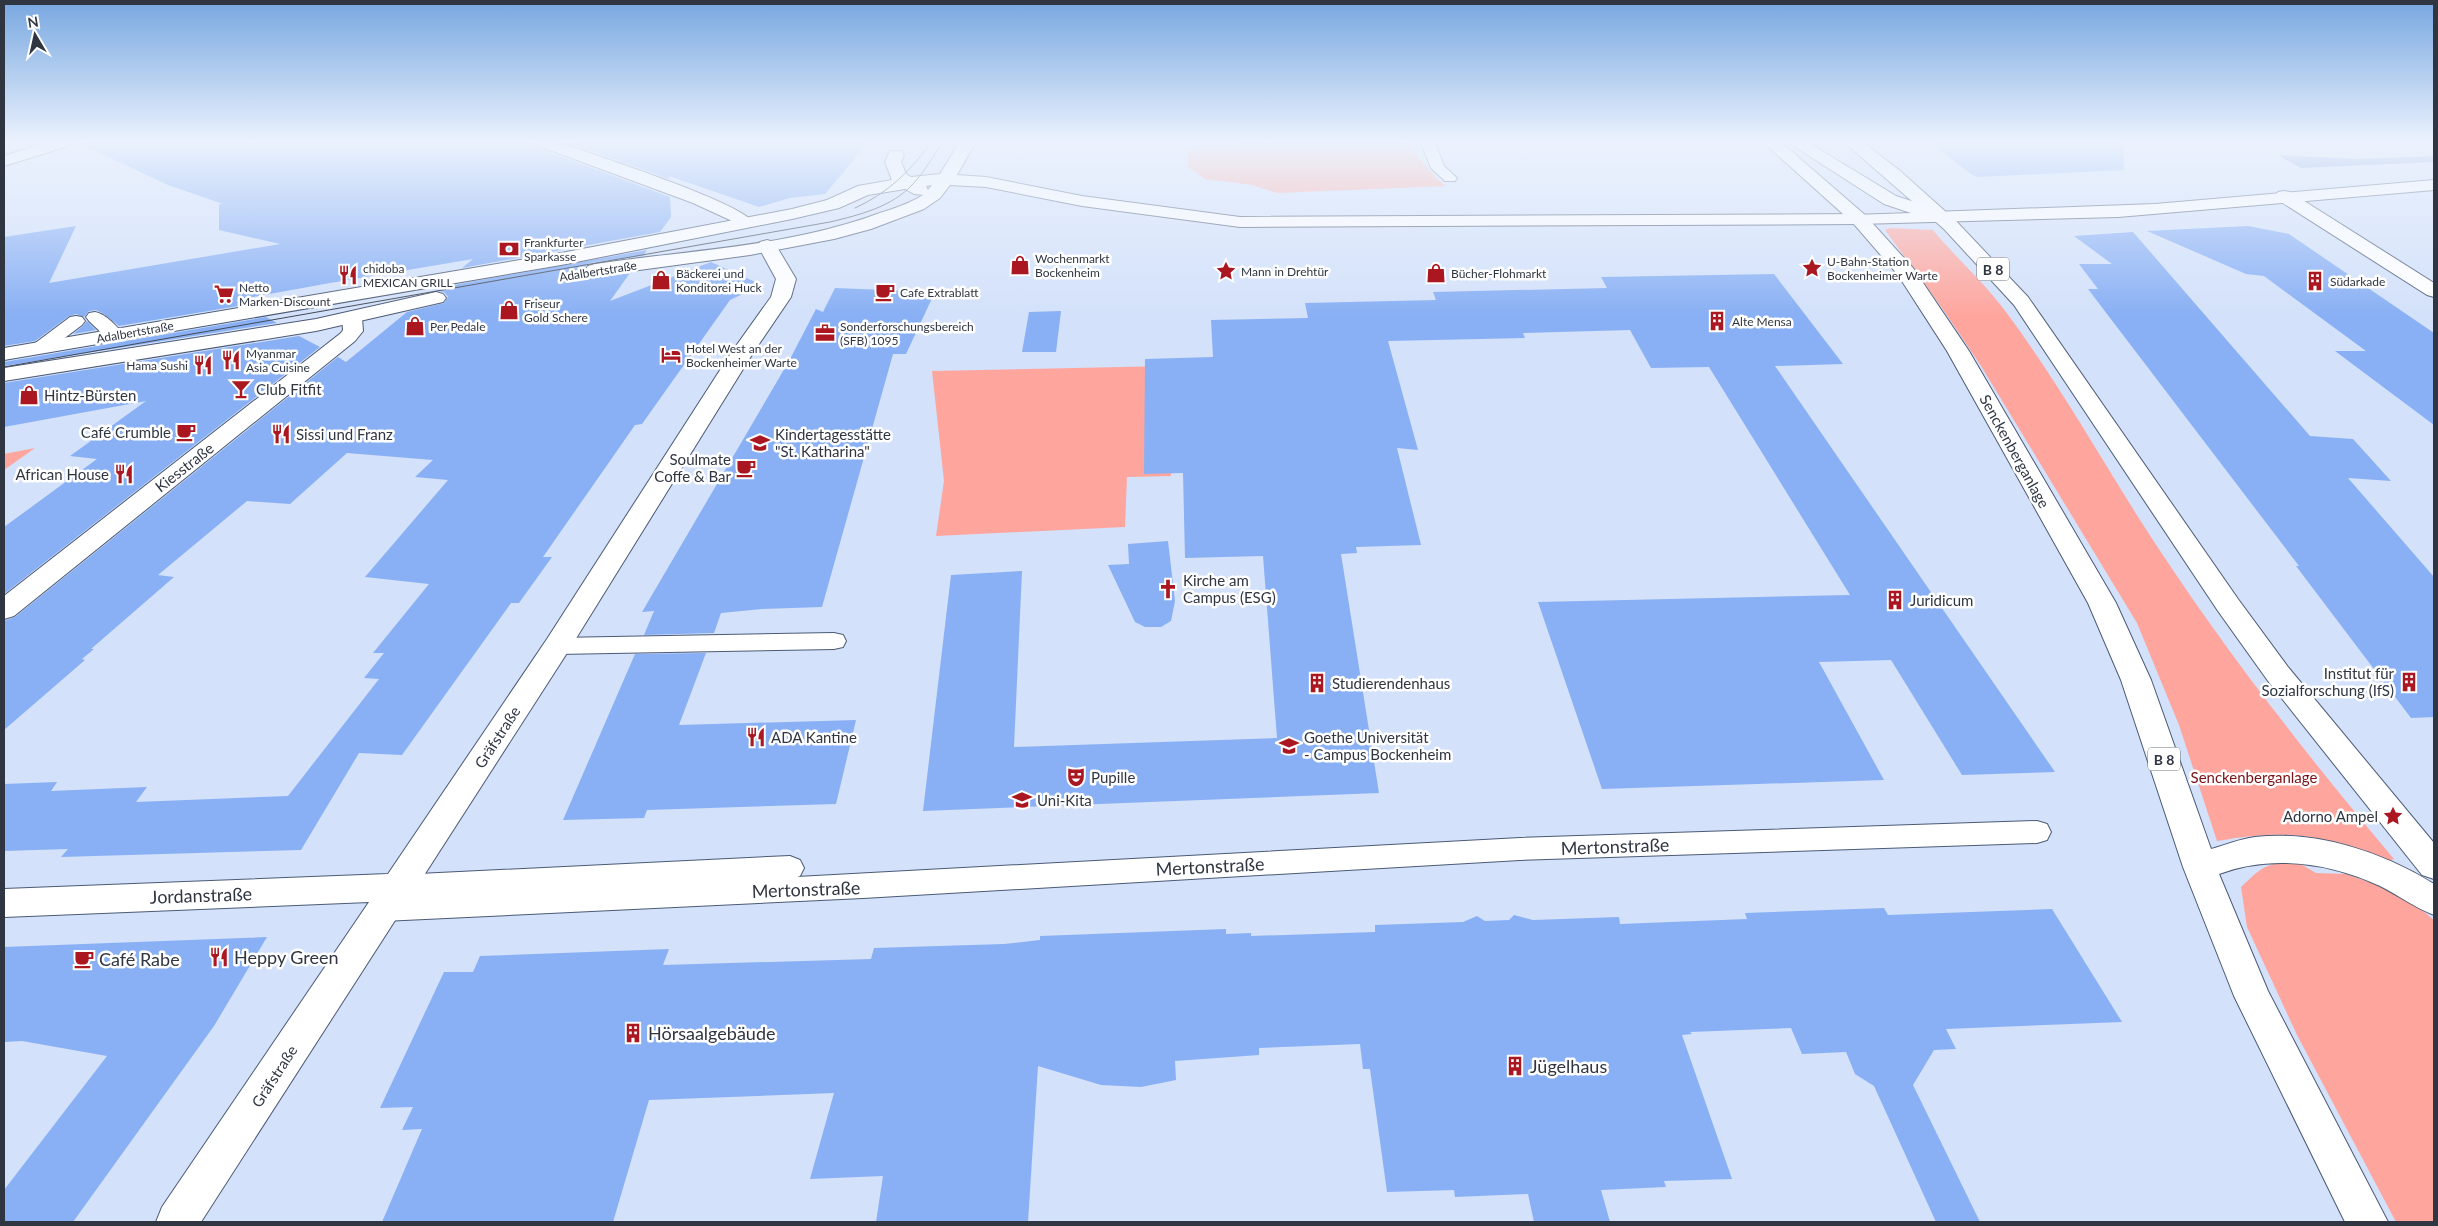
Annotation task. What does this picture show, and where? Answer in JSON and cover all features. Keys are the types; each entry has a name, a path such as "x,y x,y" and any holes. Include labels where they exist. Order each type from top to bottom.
{"street":[{"path":"701,200 740,218 744,223"},
{"name":"Adalbertstraße","path":"4,354 561,259 744,223 824,206 838,200"},
{"name":"Adalbertstraße","path":"4,375 352,318 429,300 589,271 767,246 853,229 894,215 923,200"},
{"path":"1062,200 1082,201"},
{"path":"1078,200 1240,222 1327,223 1942,218 2155,209 2242,200"},
{"name":"B 8","path":"1836,200 1859,219"},
{"path":"1891,200 1942,218"},
{"name":"B 8","path":"1922,200 1942,218 2021,301 2267,658 2434,866"},
{"path":"2291,200 2434,291"},
{"path":"1557,220 1690,209 1839,203"},
{"name":"Senckenberganlage","path":"1859,219 1906,272 1933,310 2102,603 2136,680 2200,866 2252,996 2367,1222"},
{"name":"Gräfstraße","path":"177,1222 557,646 737,361 781,296 786,279 767,246"},
{"name":"Adalbertstraße","path":"258,334 288,318 289,312 286,309 267,309"},
{"name":"Kiesstraße","path":"4,610 348,337 354,331 352,318"},
{"path":"2200,866 2230,856 2258,850 2299,850 2328,854 2357,862 2393,878 2434,901"},
{"name":"Jordanstraße","path":"4,903 391,898"}],"lane":[{"path":"95,317 115,336"},
{"path":"40,348 76,321"},
{"path":"557,646 834,641"},
{"name":"Mertonstraße","path":"391,898 873,886 1520,849 2037,832"},
{"path":"391,898 790,868"}],"green space":[{"name":"Senckenberganlage","path":"1890,228 1933,230 1997,301 2041,362 2140,520 2199,608 2261,694 2394,859 2388,861 2343,845 2304,836 2265,835 2217,841 2179,725 2137,623 1981,366 1942,308 1885,230"},
{"path":"1168,366 1171,476 1127,477 1125,527 936,536 944,481 932,371"},
{"path":"35,448 4,470 4,454"},
{"path":"2297,862 2316,873 2346,874 2387,888 2418,907 2434,920 2434,1222 2396,1222 2297,1035 2247,927 2241,887 2265,867 2278,863"}],"building":[{"path":"212,200 670,200 671,217 660,232 462,268 473,259 330,283 236,300 244,305 119,326 96,310 89,311 84,317 76,314 69,316 35,341 4,346 4,237 76,226 49,283 280,244 219,230 219,204 223,204"},
{"path":"739,200 782,200 759,207"},
{"name":"Südarkade","path":"2248,226 2289,234 2434,333 2434,425 2335,351 2366,351 2264,276 2246,274 2147,231"},
{"path":"2133,232 2310,436 2353,439 2391,481 2348,478 2434,577 2434,717 2411,718 2296,566 2299,566 2088,289 2098,289 2079,264 2112,264 2074,236"},
{"path":"647,250 643,256 587,264 583,270 587,276 595,278 630,273 610,301 711,262 762,285 730,300 642,424 635,425 543,557 552,557 519,603 511,603 402,755 359,753 301,850 61,857 68,849 4,851 4,784 57,782 51,791 147,787 136,802 288,796 379,679 364,678 384,653 373,653 429,584 365,577 448,480 415,477 433,460 347,453 290,504 247,501 158,575 174,577 91,649 94,649 82,659 85,660 4,730 4,621 15,617 338,357 346,362 407,312 444,303 448,297 444,292 434,290 437,288"},
{"path":"1774,274 1843,364 1775,366 2055,772 1962,775 1891,660 1819,662 1884,780 1602,789 1538,602 1850,595 1709,367 1651,368 1630,330 1523,333 1525,338 1388,341 1418,450 1397,448 1421,545 1356,547 1357,553 1341,554 1379,793 923,811 951,575 1022,571 1014,747 1277,738 1263,556 1185,558 1183,473 1144,474 1145,359 1213,357 1211,320 1308,318 1305,303 1436,300 1433,292 1607,288 1601,277"},
{"path":"835,288 935,292 906,354 893,354 822,607 762,609 721,613 714,633 644,635 654,611 642,612 789,361 816,309 823,312"},
{"path":"1061,311 1056,352 1022,352 1029,312"},
{"path":"266,317 277,323 4,366 4,362"},
{"path":"87,321 96,330 73,334 83,326"},
{"path":"299,336 320,347 4,594 4,527 97,459 70,456 146,401 4,427 4,383"},
{"path":"1168,541 1175,601 1171,621 1161,627 1145,627 1135,622 1108,565 1129,564 1128,544"},
{"path":"706,653 679,725 856,720 836,804 647,810 644,818 563,820 635,654"},
{"name":"Jügelhaus","path":"1884,908 1888,915 2052,909 2122,1022 1946,1029 1956,1049 1934,1050 1913,1085 1980,1222 1936,1222 1874,1086 1855,1074 1846,1052 1802,1054 1791,1028 1690,1032 1692,1034 1682,1035 1732,1179 1664,1181 1666,1187 1601,1190 1610,1222 1534,1222 1528,1194 1455,1197 1454,1190 1387,1192 1370,1069 1363,1069 1360,1044 1259,1048 1259,1055 1175,1061 1176,1080 1141,1087 1101,1085 1038,1066 1028,1222 876,1222 883,1176 810,1179 834,1093 649,1100 613,1222 382,1222 422,1129 402,1130 413,1107 380,1108 444,972 473,972 480,956 669,949 663,965 871,959 874,948 1004,944 1040,940 1040,936 1226,929 1226,934 1251,933 1251,936 1375,932 1375,925 1463,922 1477,916 1485,921 1509,920 1514,915 1533,920 1619,917 1620,924 1747,919 1745,913"},
{"path":"267,937 214,1026 73,1222 4,1222 4,1190 107,1056 22,1041 4,1042 4,947"}],"tram line":[{"path":"855,208 870,200"},
{"path":"4,367 830,222 863,213 893,200"}],"place":[{"name":"Frankfurter Sparkasse","path":"509,249"},
{"name":"Wochenmarkt Bockenheim","path":"1020,265"},
{"name":"U-Bahn-Station Bockenheimer Warte","path":"1812,268"},
{"name":"Mann in Drehtür","path":"1226,271"},
{"name":"Bücher-Flohmarkt","path":"1436,273"},
{"name":"chidoba MEXICAN GRILL","path":"348,275"},
{"name":"Bäckerei und Konditorei Huck","path":"661,280"},
{"name":"Südarkade","path":"2315,281"},
{"name":"Cafe Extrablatt","path":"885,292"},
{"name":"Netto Marken-Discount","path":"224,294"},
{"name":"Friseur Gold Schere","path":"509,310"},
{"name":"Alte Mensa","path":"1717,321"},
{"name":"Per Pedale","path":"415,326"},
{"name":"Sonderforschungsbereich (SFB) 1095","path":"825,333"},
{"name":"Hotel West an der Bockenheimer Warte","path":"671,355"},
{"name":"Myanmar Asia Cuisine","path":"231,360"},
{"name":"Hama Sushi","path":"203,365"},
{"name":"Club Fitfit","path":"241,389"},
{"name":"Hintz-Bürsten","path":"29,395"},
{"name":"Café Crumble","path":"186,432"},
{"name":"Sissi und Franz","path":"281,434"},
{"name":"Kindertagesstätte \"St. Katharina\"","path":"760,443"},
{"name":"Soulmate Coffe & Bar","path":"746,468"},
{"name":"African House","path":"124,474"},
{"name":"Kirche am Campus (ESG)","path":"1168,589"},
{"name":"Juridicum","path":"1895,600"},
{"name":"Institut für Sozialforschung (IfS)","path":"2409,682"},
{"name":"Studierendenhaus","path":"1317,683"},
{"name":"ADA Kantine","path":"756,737"},
{"name":"Goethe Universität - Campus Bockenheim","path":"1289,746"},
{"name":"Pupille","path":"1076,777"},
{"name":"Uni-Kita","path":"1022,800"},
{"name":"Adorno Ampel","path":"2393,816"},
{"name":"Heppy Green","path":"219,957"},
{"name":"Café Rabe","path":"84,959"},
{"name":"Hörsaalgebäude","path":"633,1033"},
{"name":"Jügelhaus","path":"1515,1066"}]}
